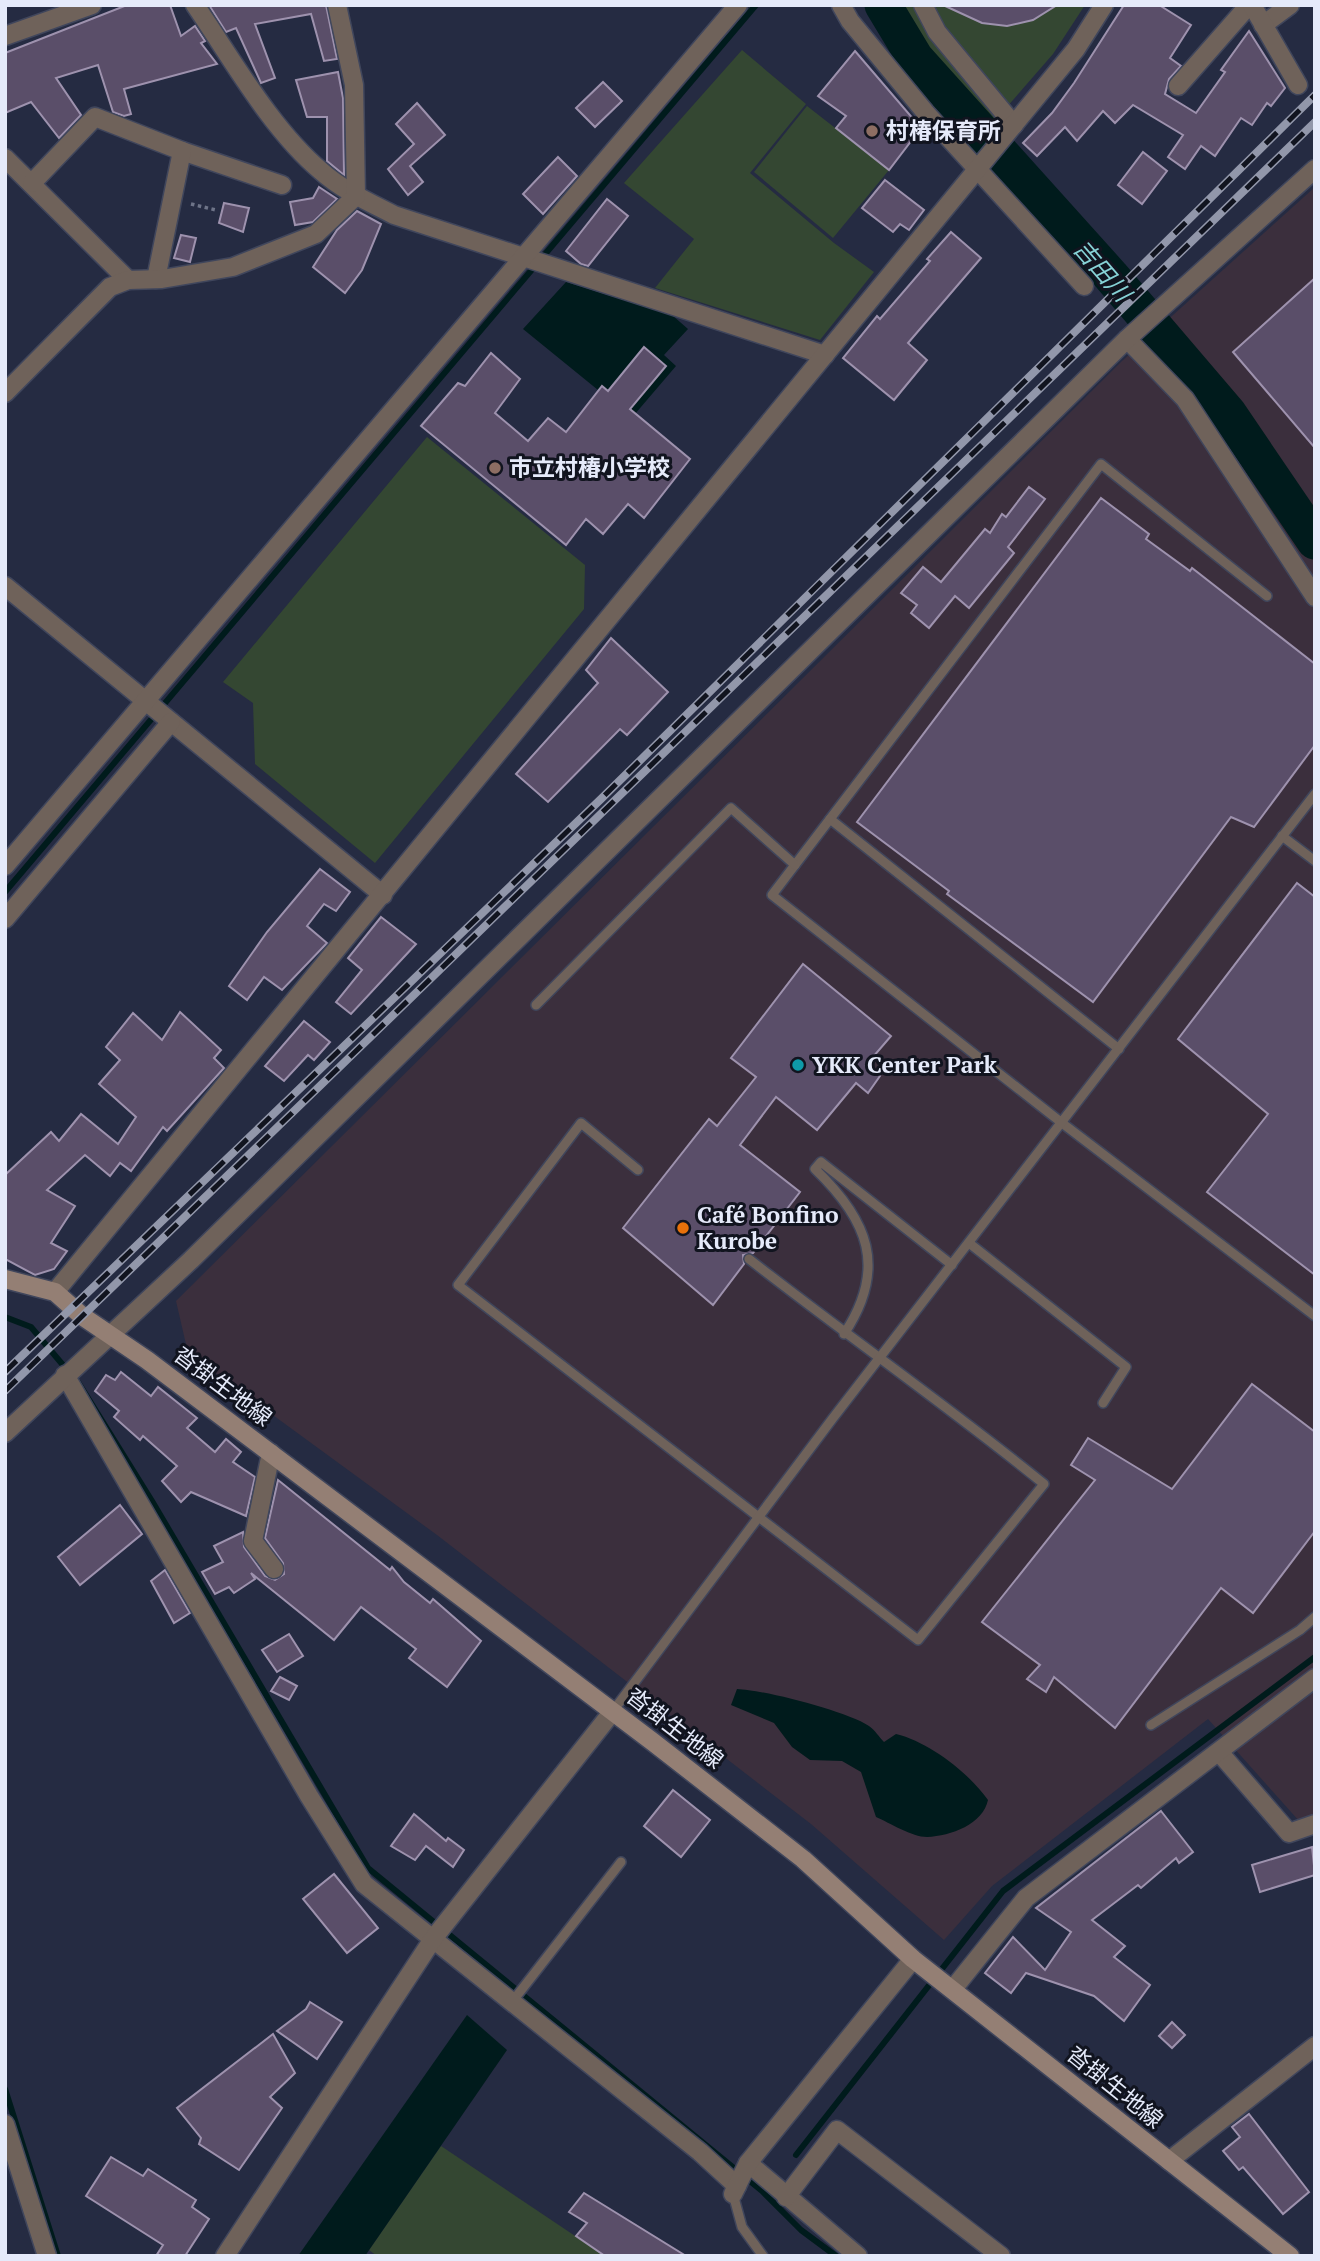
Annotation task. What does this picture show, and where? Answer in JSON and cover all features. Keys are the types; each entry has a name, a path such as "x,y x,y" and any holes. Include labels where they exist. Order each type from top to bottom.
{"main road":[{"name":"沓掛生地線","path":"5,1279 55,1292 613,1711 803,1859 913,1959 1290,2256"}],"street":[{"path":"5,36 92,5"},
{"path":"195,5 282,130 320,171 356,196 394,215 825,355"},
{"path":"5,393 110,287 128,280 156,279 233,267 316,234 356,196 354,85 337,5"},
{"path":"5,866 738,5"},
{"path":"841,5 850,21 925,112 982,164 1084,286"},
{"path":"923,5 937,32 1014,125"},
{"path":"55,1292 1076,50 1104,5"},
{"path":"1178,86 1251,5 1298,85"},
{"path":"1263,25 1290,5"},
{"path":"32,183 95,117 182,151 282,185"},
{"path":"156,279 182,151"},
{"path":"5,158 128,280"},
{"path":"5,1433 111,1335 474,983 1127,338 1315,169"},
{"path":"1127,338 1185,399 1315,597"},
{"path":"5,586 383,895"},
{"path":"5,919 171,722"},
{"path":"65,1375 309,1796 364,1884 700,2152 735,2190 748,2163 913,1959"},
{"path":"271,1453 253,1541 274,1569"},
{"path":"953,1989 1026,1898 1315,1678"},
{"path":"225,2256 433,1939 613,1711"},
{"path":"1219,1752 1289,1833 1315,1824"},
{"path":"1169,2161 1315,2046"},
{"path":"5,2124 47,2256"},
{"path":"786,2197 837,2130 1002,2256"},
{"path":"748,2163 858,2256"}],"lane":[{"path":"1267,596 1101,464 772,895 1062,1123 1315,1316"},
{"path":"613,1711 878,1360 1315,794"},
{"path":"536,1005 731,808 795,865"},
{"path":"830,820 1119,1049"},
{"path":"1282,836 1315,862"},
{"path":"638,1170 581,1123 458,1284 918,1640 1044,1484 965,1420 878,1360 749,1259"},
{"path":"844,1334 859,1312 867,1288 867,1251 857,1219 842,1195 815,1169 821,1162 952,1265"},
{"path":"969,1243 1126,1367 1103,1403"},
{"path":"1151,1725 1300,1630 1315,1617"},
{"path":"512,2002 621,1862"},
{"path":"735,2190 742,2227 763,2256"}],"path":[{"path":"172,200 216,210"}],"shaded area":[{"path":"897,5 1085,5 1053,54 993,123 942,67"},
{"path":"742,50 806,104 750,173 834,243 874,272 820,340 655,288 694,239 624,183"},
{"path":"807,106 889,170 833,238 754,172"},
{"path":"1315,187 1315,1818 1300,1822 1208,1719 992,1886 944,1940 811,1824 437,1535 188,1353 176,1301 1122,361"},
{"path":"566,282 672,315 688,329 664,355 676,366 635,414 603,387 598,390 523,329"},
{"path":"427,437 585,565 584,609 375,863 255,764 253,703 223,682"},
{"path":"737,1689 785,1697 842,1714 869,1726 884,1742 896,1734 909,1738 934,1751 970,1779 988,1800 985,1808 973,1822 946,1834 927,1837 901,1829 876,1817 861,1772 842,1761 810,1760 792,1747 774,1723 731,1705"},
{"path":"467,2015 507,2050 365,2256 298,2256"},
{"path":"441,2146 605,2256 377,2256 369,2250"}],"building":[{"path":"127,5 170,5 181,36 195,26 205,41 201,43 217,64 124,89 131,114 124,116 113,112 98,65 56,78 81,115 59,138 31,102 5,113 5,53"},
{"path":"209,5 326,5 337,59 324,61 311,14 255,24 275,78 261,83 236,28 226,32"},
{"path":"943,5 1057,5 1033,20 1007,26 982,23"},
{"path":"1124,5 1159,5 1191,25 1170,58 1181,66 1169,79 1165,94 1196,113 1225,72 1221,70 1249,31 1285,88 1271,106 1267,103 1252,125 1241,118 1215,156 1201,146 1185,169 1168,157 1183,135 1133,105 1115,123 1103,111 1077,141 1065,127 1037,156 1023,143 1052,113 1074,83"},
{"path":"855,51 921,128 889,170 836,128 846,116 818,96"},
{"path":"338,72 343,98 344,175 327,161 327,117 307,117 296,80"},
{"path":"603,82 622,101 595,127 576,108"},
{"path":"417,103 445,135 410,166 423,182 408,195 388,169 414,144 396,124"},
{"path":"1143,152 1167,171 1142,204 1118,185"},
{"path":"558,157 577,176 543,214 523,194"},
{"path":"885,180 924,210 909,230 900,224 893,232 862,208"},
{"path":"319,187 337,199 313,222 295,225 290,202 313,198"},
{"path":"607,199 628,216 588,266 581,264 566,251"},
{"path":"224,203 249,208 243,232 219,223"},
{"path":"357,211 381,224 362,270 345,293 313,267 337,230"},
{"path":"951,232 981,258 908,343 927,360 894,400 843,358 877,316 880,319 930,261 927,259"},
{"path":"181,235 196,238 190,262 174,258"},
{"path":"1315,278 1315,448 1233,352"},
{"path":"644,347 666,366 630,409 690,459 644,518 628,504 603,534 586,519 566,545 421,426 458,383 465,386 491,353 520,379 495,413 528,441 548,418 566,432 602,386 608,391"},
{"path":"1029,487 1045,499 1008,547 1014,553 969,608 955,596 929,628 911,613 917,605 901,593 923,567 941,582 985,529 990,533 1002,514 1006,517"},
{"path":"1101,498 1149,534 1146,539 1190,571 1192,568 1315,664 1315,745 1254,827 1231,817 1093,1002 947,894 949,891 857,822"},
{"path":"611,638 668,692 627,735 620,729 548,802 516,774 598,683 586,670"},
{"path":"320,869 350,892 336,911 324,904 307,926 327,943 282,990 264,977 247,1000 229,986 267,932"},
{"path":"1297,883 1315,897 1315,1275 1207,1192 1268,1114 1178,1039"},
{"path":"381,917 416,944 351,1014 336,1002 362,970 348,958"},
{"path":"803,964 891,1036 866,1065 880,1076 868,1093 856,1083 817,1130 776,1097 740,1145 800,1192 753,1253 743,1255 744,1264 713,1305 623,1228 709,1119 717,1126 756,1077 731,1058"},
{"path":"180,1012 221,1050 214,1058 224,1068 167,1131 163,1127 131,1171 120,1163 110,1176 85,1155 47,1190 75,1206 51,1243 67,1251 54,1269 35,1275 5,1259 5,1175 51,1132 59,1141 81,1114 118,1144 136,1117 99,1084 120,1060 106,1047 133,1013 162,1040"},
{"path":"304,1021 330,1042 314,1060 308,1055 284,1081 265,1066"},
{"path":"121,1372 151,1396 158,1387 197,1418 187,1428 215,1452 226,1439 241,1452 233,1462 255,1477 246,1516 191,1492 181,1502 162,1481 177,1466 143,1436 140,1440 114,1417 119,1411 95,1391 106,1375 115,1380"},
{"path":"1252,1384 1315,1432 1315,1531 1253,1613 1221,1588 1115,1728 1054,1677 1046,1692 1027,1679 1040,1665 982,1622 1095,1480 1071,1465 1088,1438 1172,1489"},
{"path":"278,1480 390,1570 392,1567 404,1582 430,1603 433,1599 481,1641 447,1687 409,1658 416,1649 361,1607 334,1640 251,1573 255,1579 234,1593 229,1587 215,1594 202,1572 223,1562 214,1546 243,1532 244,1547 265,1576 275,1580 284,1574 283,1563 265,1538"},
{"path":"120,1505 142,1534 80,1585 58,1557"},
{"path":"165,1570 190,1613 174,1623 151,1581"},
{"path":"289,1634 303,1656 277,1672 262,1650"},
{"path":"280,1677 297,1686 289,1700 271,1691"},
{"path":"673,1790 710,1820 681,1857 644,1826"},
{"path":"1161,1811 1193,1852 1179,1863 1176,1858 1141,1888 1138,1885 1092,1920 1125,1946 1114,1957 1150,1985 1124,2021 1094,1996 1026,1973 1011,1993 985,1973 1013,1937 1045,1970 1071,1932 1036,1908"},
{"path":"414,1814 446,1841 448,1838 464,1850 453,1867 426,1846 415,1860 391,1846"},
{"path":"1312,1847 1315,1875 1260,1892 1252,1865"},
{"path":"334,1874 378,1928 347,1953 303,1899"},
{"path":"310,2002 342,2022 317,2059 277,2031 306,2009"},
{"path":"1172,2022 1185,2035 1172,2048 1159,2036"},
{"path":"273,2034 295,2073 270,2097 282,2108 239,2170 199,2144 201,2138 177,2108"},
{"path":"1249,2114 1309,2192 1283,2214 1243,2167 1239,2170 1223,2151 1240,2137 1232,2127"},
{"path":"111,2157 143,2176 148,2169 196,2200 192,2207 209,2219 185,2256 156,2256 163,2245 86,2196"},
{"path":"584,2193 686,2256 605,2256 576,2236 587,2223 569,2212"}],"waterway":[{"path":"5,892 756,5"},
{"name":"吉田川","path":"883,5 915,58 1111,276 1228,413 1315,541"},
{"path":"5,1317 31,1327 68,1371"},
{"path":"78,1382 152,1501 368,1868 762,2191 801,2230 836,2256"},
{"path":"796,2155 1003,1891 1315,1657"},
{"path":"5,2089 58,2256"}],"railway":[{"path":"5,1372 601,799 1315,95"},
{"path":"5,1391 1315,122"}],"place":[{"name":"村椿保育所","path":"872,131"},
{"name":"市立村椿小学校","path":"495,468"},
{"name":"YKK Center Park","path":"798,1065"},
{"name":"Café Bonfino Kurobe","path":"683,1228"}]}
